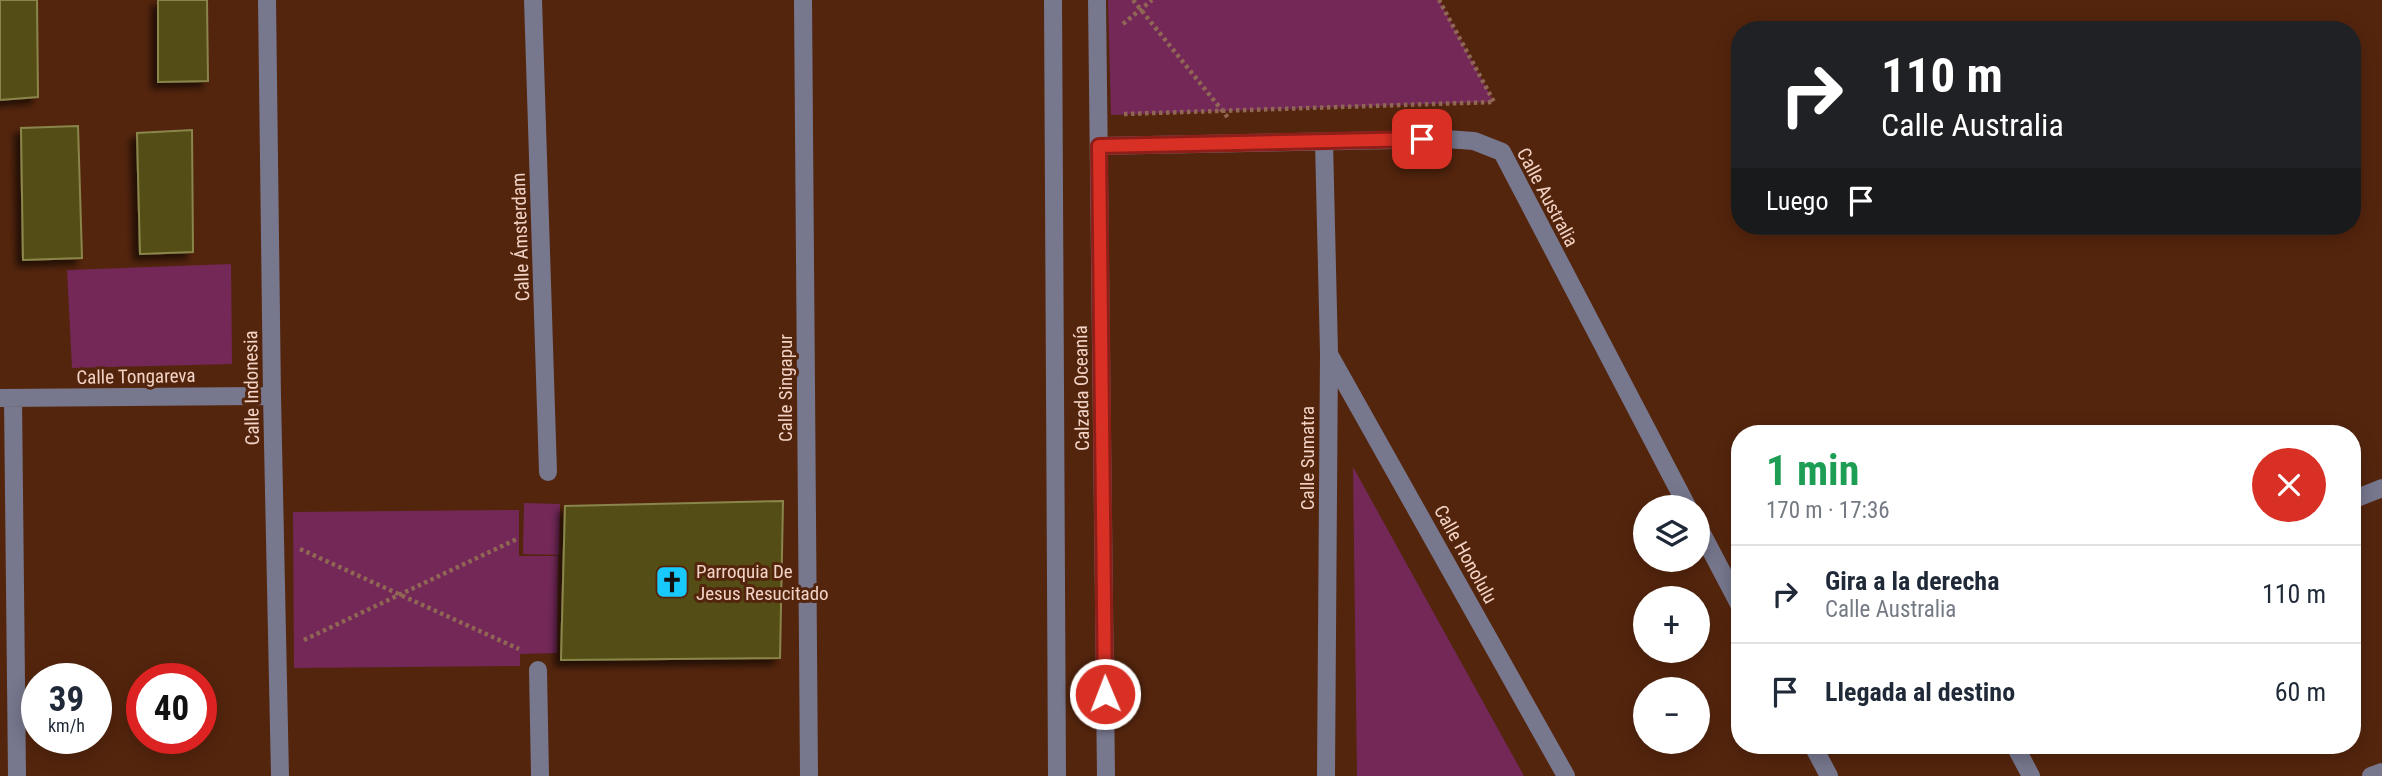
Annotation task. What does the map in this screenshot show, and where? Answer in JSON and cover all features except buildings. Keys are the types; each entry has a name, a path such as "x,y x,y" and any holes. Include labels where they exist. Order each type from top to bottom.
{"street":[{"name":"Calle Indonesia","path":"267,0 280,776"},
{"name":"Calle Ámsterdam","path":"533,0 548,472"},
{"name":"Calle Singapur","path":"803,0 809,776"},
{"name":"Calzada Oceanía","path":"1054,0 1057,776"},
{"name":"Calzada Oceanía","path":"1097,0 1106,776"},
{"name":"Calle Australia","path":"1099,146 1241,141 1456,139 1474,141 1502,152 1681,495"},
{"name":"Calle Sumatra","path":"1324,141 1329,353 1326,776"},
{"name":"Calle Honolulu","path":"1329,353 1566,776"},
{"name":"Calle Tongareva","path":"7,398 272,396"},
{"path":"7,398 17,776"},
{"path":"2361,496 2382,488"},
{"path":"1710,549 1731,589"},
{"path":"538,670 540,776"},
{"path":"1817,754 1829,776"},
{"path":"2019,754 2031,776"},
{"path":"2371,776 2382,772"}],"path":[{"path":"1133,0 1223,111 1241,141"},
{"path":"1119,27 1152,0"},
{"path":"1123,114 1494,102 1439,0"},
{"path":"293,645 519,538"},
{"path":"293,546 519,649"}],"shaded area":[{"path":"1108,0 1439,0 1494,102 1111,115"},
{"path":"231,264 232,364 72,368 67,270"},
{"path":"1353,467 1524,776 1357,776"},
{"path":"524,503 560,504 559,555 523,554"},
{"path":"519,510 519,556 558,556 557,653 520,654 520,666 294,668 293,512"}],"place":[{"name":"Parroquia De Jesus Resucitado","path":"672,582"}],"route":[{"path":"1105,694 1099,146 1422,139"}]}
